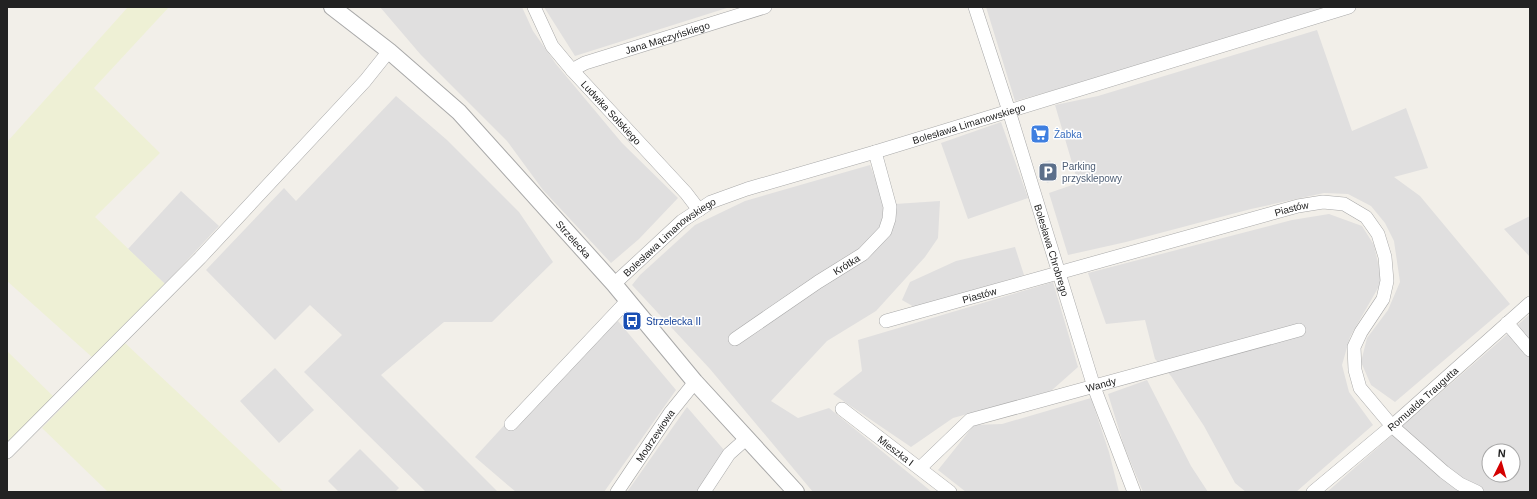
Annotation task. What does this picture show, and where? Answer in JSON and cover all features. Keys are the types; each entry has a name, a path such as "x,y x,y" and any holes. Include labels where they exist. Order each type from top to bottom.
{"street":[{"name":"Strzelecka","path":"332,7 389,50 459,112 614,284 695,382 796,492"},
{"name":"Ludwika Solskiego","path":"534,7 552,46 572,70 686,193 699,210"},
{"name":"Jana Mączyńskiego","path":"572,70 585,63 765,7"},
{"name":"Bolesława Chrobrego","path":"975,7 1009,111 1094,387 1134,492"},
{"name":"Bolesława Limanowskiego","path":"614,284 682,221 711,202 747,189 875,152 1349,7"},
{"path":"7,452 200,258 365,81 389,50"},
{"name":"Krótka","path":"735,339 818,282 863,254 885,231 889,219 890,207 875,152"},
{"name":"Piastów","path":"886,320 1298,206 1323,202 1344,204 1366,217 1378,234 1385,257 1387,281 1383,299 1361,332 1354,348 1355,370 1360,388 1392,426 1444,472 1460,484 1477,492"},
{"path":"510,424 627,301"},
{"name":"Romualda Traugutta","path":"1313,492 1392,426 1530,303"},
{"path":"1507,323 1530,350"},
{"name":"Wandy","path":"920,468 970,420 1299,330"},
{"name":"Modrzewiowa","path":"617,492 670,413 695,382"},
{"name":"Mieszka I","path":"842,409 950,492"},
{"path":"704,492 730,454 747,438"}],"shaded area":[{"path":"380,7 522,7 533,31 556,64 622,143 678,198 639,239 611,263 543,190 507,141 421,55"},
{"path":"544,7 730,7 575,56"},
{"path":"986,7 1327,7 1015,101"},
{"path":"1317,30 1352,131 1406,108 1428,168 1394,177 1420,196 1510,304 1395,402 1371,385 1361,362 1367,338 1388,310 1400,282 1394,241 1385,223 1371,206 1348,194 1324,193 1251,209 1126,242 1068,255 1049,193 1078,183 1055,105 1098,96"},
{"path":"396,96 447,140 519,212 553,262 492,322 444,322 381,375 498,492 426,492 304,372 342,335 310,305 275,340 206,270 284,188 296,201"},
{"path":"1001,122 1028,198 968,219 941,143"},
{"name":"Parking przysklepowy","path":"1050,160 1056,180 1047,183 1040,163"},
{"path":"870,165 878,186 895,204 940,201 938,238 925,257 876,311 827,341 771,401 798,418 829,408 932,492 813,492 710,369 632,285 640,275 695,225 745,201"},
{"path":"181,191 219,226 165,284 128,249"},
{"path":"1329,214 1362,226 1374,245 1382,281 1350,337 1342,365 1349,392 1373,425 1296,492 1246,492 1235,483 1204,426 1171,376 1155,359 1145,320 1106,324 1088,273 1292,220"},
{"path":"1530,216 1530,257 1504,229"},
{"path":"1015,247 1024,275 916,308 902,300 910,282 956,261"},
{"path":"1053,282 1078,367 1051,391 953,418 911,447 833,394 862,371 858,340"},
{"path":"1530,314 1530,492 1327,492 1502,339"},
{"path":"618,321 676,390 604,492 516,492 475,457 543,383"},
{"path":"275,368 314,410 279,443 240,401"},
{"path":"1147,380 1191,466 1208,492 1143,492 1124,446 1108,394"},
{"path":"1091,398 1109,452 1119,492 966,492 938,470 974,425 1002,424"},
{"path":"687,407 724,450 698,492 627,492"},
{"path":"360,449 399,488 395,492 339,492 328,481"}],"green space":[{"path":"128,7 169,7 94,88 160,153 95,217 165,284 93,358 7,281 7,142"},
{"path":"125,343 284,492 108,492 42,428"},
{"path":"7,351 55,398 7,447"}],"place":[{"name":"Żabka","path":"1040,134"},
{"name":"Parking przysklepowy","path":"1048,172"},
{"name":"Strzelecka II","path":"632,321"}]}
